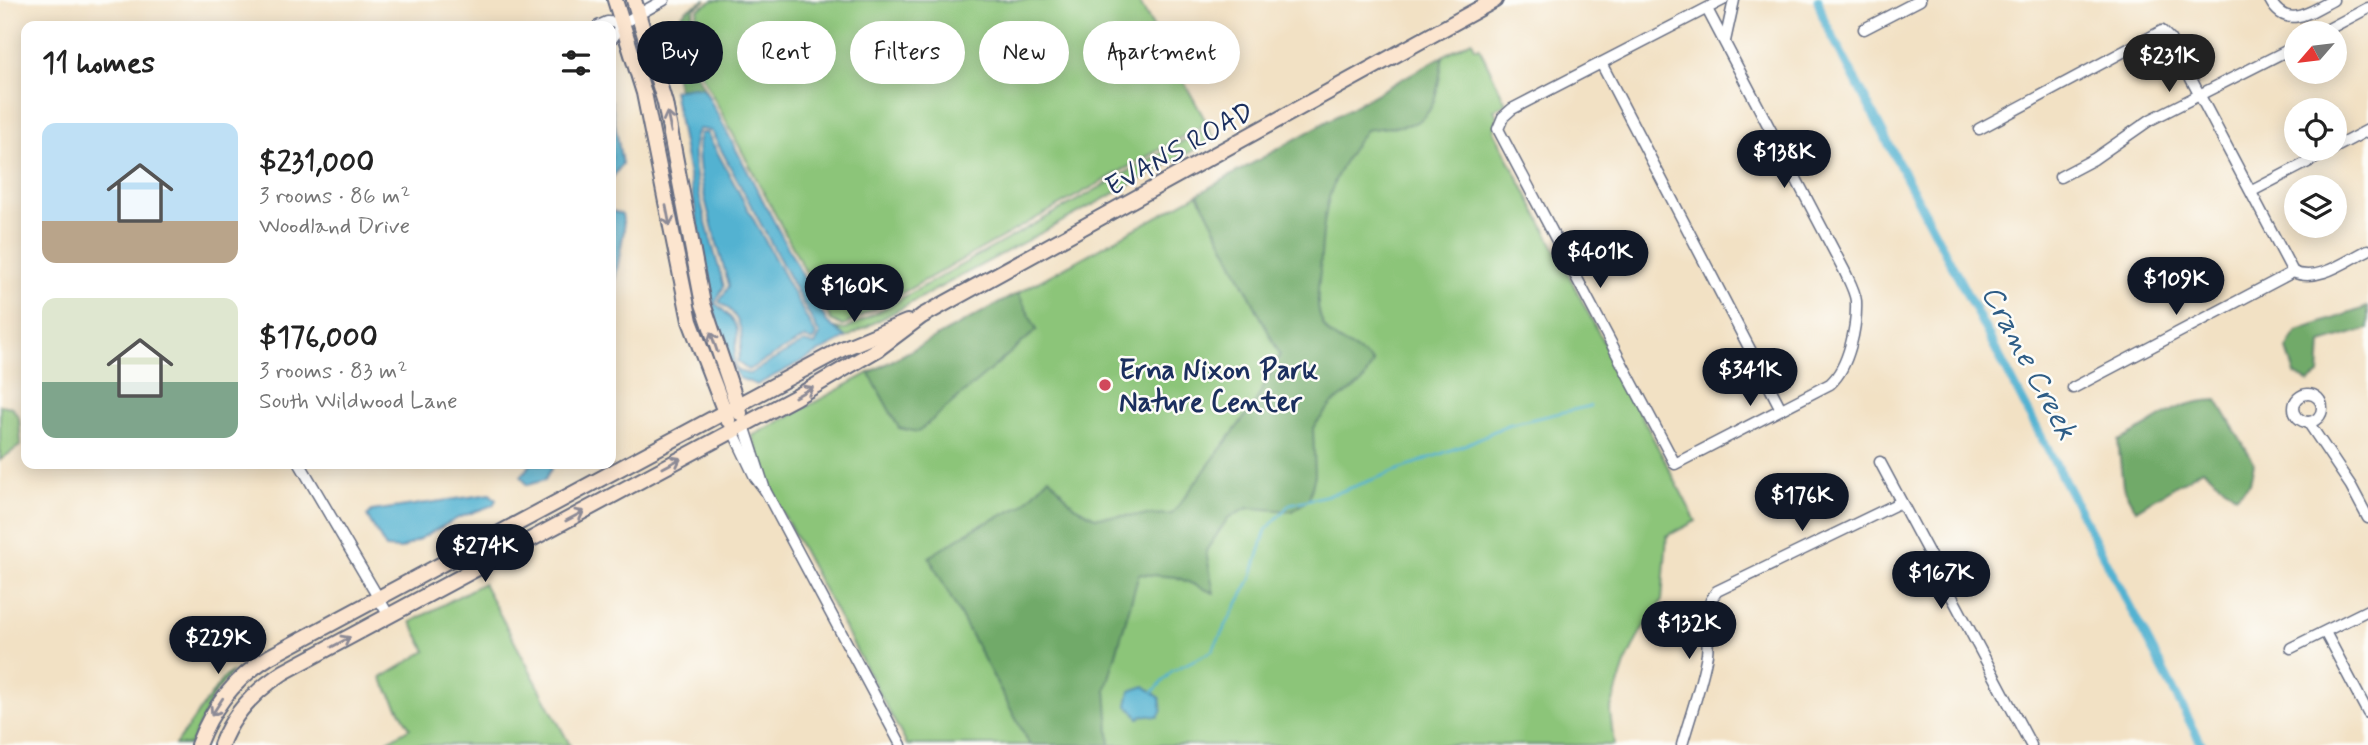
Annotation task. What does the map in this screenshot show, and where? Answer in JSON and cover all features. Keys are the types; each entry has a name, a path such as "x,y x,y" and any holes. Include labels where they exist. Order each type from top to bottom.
{"main road":[{"path":"615,0 649,116 688,313 739,428"},
{"name":"EVANS ROAD","path":"198,745 219,704 247,672 269,657 857,341 922,316 1495,0"},
{"path":"637,7 665,103 703,304 731,409"},
{"name":"EVANS ROAD","path":"221,745 239,713 265,684 739,428 878,349 922,316"}],"street":[{"path":"616,33 637,7 664,0"},
{"path":"1707,9 1856,298 1854,328 1841,374 1830,384 1675,464 1498,129 1503,117 1511,109 1723,0"},
{"path":"1726,45 1725,33 1734,0"},
{"path":"1864,29 1920,0"},
{"path":"2270,0 2279,13 2291,18 2298,18 2333,0"},
{"path":"2344,21 2368,8"},
{"path":"616,23 623,23"},
{"path":"1979,129 2162,31 2170,39 2293,272 2303,276 2325,272 2368,250"},
{"path":"2060,177 2094,159 2150,120 2284,52"},
{"path":"1601,63 1781,409"},
{"path":"2347,141 2368,130"},
{"path":"2252,191 2309,161"},
{"path":"2073,388 2293,272"},
{"path":"2308,422 2351,486 2368,518"},
{"path":"739,428 755,477 765,490 901,745"},
{"path":"1880,462 2031,745"},
{"path":"303,469 389,616"},
{"path":"1682,745 1707,653 1705,621 1709,600 1717,591 1901,502"},
{"path":"2291,648 2368,610"},
{"path":"2325,632 2368,713"}],"green space":[{"path":"706,0 694,8 691,21 676,21 687,9"},
{"path":"714,0 1138,0 1150,21 1083,21 1083,84 1185,84 1207,123 843,326 831,320 706,84 723,84 723,21 695,21 698,9"},
{"path":"1472,40 1475,48 1479,47 1506,103 1494,110 1497,116 1494,131 1696,521 1667,536 1662,601 1641,631 1625,664 1610,711 1614,745 907,745 771,491 752,436 869,373 873,381 1022,302 1018,293 1198,194 1203,203 1440,68 1443,56"},
{"path":"1443,56 1436,96 1427,114 1411,124 1366,130 1343,165 1330,196 1323,230 1318,291 1320,317 1327,331 1373,363 1362,383 1332,404 1313,428 1315,475 1309,499 1293,511 1248,508 1228,518 1206,551 1214,593 1176,577 1139,574 1106,689 1110,745 1030,745 929,557 975,528 1022,506 1049,477 1074,506 1095,517 1172,514 1255,403 1280,355 1198,194"},
{"path":"677,84 702,84 707,94 701,88 678,89"},
{"path":"1208,127 1215,139 846,338 836,328 845,330"},
{"path":"1018,293 1037,330 918,432 899,428 869,373"},
{"path":"2368,307 2368,329 2321,343 2319,375 2309,382 2295,374 2287,349 2297,331"},
{"path":"2217,400 2254,463 2250,483 2236,496 2203,469 2136,510 2123,487 2118,441 2186,405"},
{"path":"0,405 12,407 19,418 21,445 0,460"},
{"path":"483,583 570,745 381,745 410,728 381,678 426,651 411,622"},
{"path":"233,671 213,696 190,745 175,745 224,677"}],"water":[{"path":"702,88 707,94 827,322 846,338 757,385 739,378 726,353 715,314 673,90","holes":["699,129 711,131 820,335 815,345 804,342 749,374 738,371 733,364 737,330 731,318 715,303 724,286 702,205 694,160"]},
{"path":"616,129 622,164 616,173"},
{"path":"700,133 707,133 816,335 813,341 804,338 748,370 737,362 742,336 738,321 719,302 729,286 699,167"},
{"path":"616,212 622,214 624,230 616,275"},
{"path":"527,469 551,469 545,480 527,485 521,476"},
{"path":"490,494 496,500 493,505 458,518 401,549 386,548 367,516 372,511"},
{"path":"1145,686 1160,698 1162,710 1158,717 1144,715 1139,718 1127,705 1130,691"}],"waterway":[{"name":"Crane Creek","path":"1818,0 1824,20 2202,745"},
{"path":"1153,692 1172,671 1212,651 1251,579 1266,530 1290,504 1337,493 1467,444 1507,425 1590,406"}],"place":[{"name":"Erna Nixon Park Nature Center","path":"1105,385"}]}
